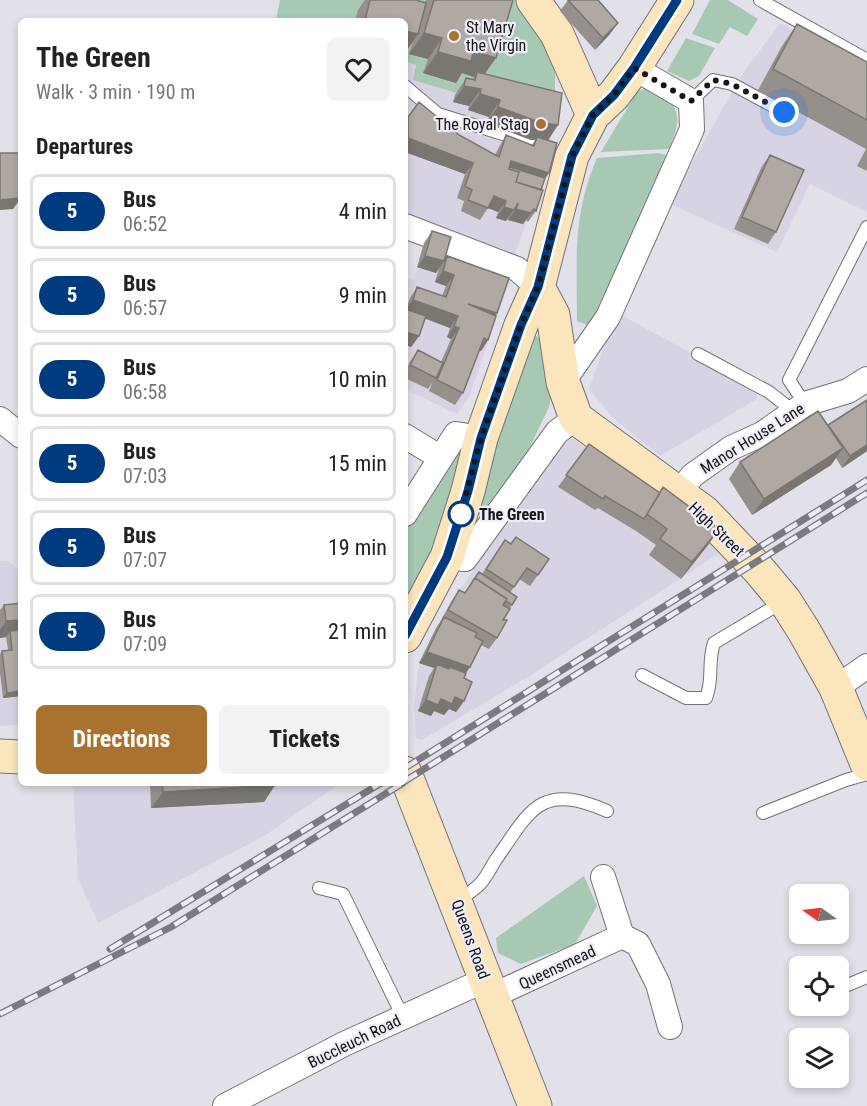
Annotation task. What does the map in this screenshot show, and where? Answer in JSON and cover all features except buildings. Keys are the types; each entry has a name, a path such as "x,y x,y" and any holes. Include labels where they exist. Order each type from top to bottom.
{"main road":[{"path":"533,0 557,34 593,115"},
{"path":"408,630 447,557 468,491 481,438 521,325 538,287 572,156 593,115 614,95 634,68 677,0"},
{"path":"538,287 553,315 563,382 576,418"},
{"name":"High Street","path":"576,418 704,512 785,601 836,688 867,764"},
{"path":"0,756 18,757"},
{"name":"Queens Road","path":"408,779 458,902 535,1106"}],"street":[{"path":"563,382 609,317 692,129 691,101 634,68"},
{"path":"408,227 517,269 538,287"},
{"name":"Manor House Lane","path":"678,493 693,475 731,448 762,434 799,408 848,391 867,379"},
{"path":"447,557 465,559 557,432 576,418"},
{"path":"0,419 18,434"},
{"path":"408,509 456,434 481,438"},
{"path":"408,438 441,458"},
{"path":"836,688 867,666"},
{"path":"603,877 622,936 638,944 658,984 670,1027"},
{"name":"Queensmead","path":"489,988 622,936"},
{"name":"Buccleuch Road","path":"225,1106 344,1044 403,1017 489,988"}],"lane":[{"path":"760,0 867,60"},
{"path":"691,101 713,80 732,84 784,112"},
{"path":"408,89 438,114 572,156"},
{"path":"799,408 789,380 867,227"},
{"path":"698,354 799,408"},
{"path":"642,675 686,698 706,698 712,684 708,660 714,643 785,601"},
{"path":"763,813 867,774"},
{"path":"458,902 480,884 522,822 538,805 560,798 579,799 607,811"},
{"path":"319,888 343,894 403,1017"},
{"path":"849,984 867,977"}],"shaded area":[{"path":"780,23 867,71 867,212 810,184 777,252 670,204 678,178 685,176 739,79"},
{"path":"408,62 416,64 413,80 460,94 555,106 549,159 514,257 408,217"},
{"path":"423,247 512,274 469,397 457,414 408,390 408,279 413,280"},
{"path":"619,314 756,388 757,399 660,456 613,418 589,389 603,349"},
{"path":"572,438 707,538 721,552 531,675 422,740 416,738 414,708 418,669 445,613 497,534 562,446"},
{"path":"0,561 8,561 18,569 18,725 0,726"},
{"path":"73,786 337,786 264,836 98,923 78,878"}],"green space":[{"path":"280,0 522,0 555,64 555,106 460,94 413,80 416,65 408,62 408,18 277,18"},
{"path":"710,0 728,0 758,19 747,36 730,27 719,44 692,34"},
{"path":"686,38 715,48 699,76 689,81 667,71"},
{"path":"649,86 668,99 676,112 676,128 669,149 601,152 637,92"},
{"path":"658,153 667,155 590,326 577,321 577,258 580,219 583,199 597,158"},
{"path":"534,334 541,340 552,392 549,407 528,451 486,518 473,512"},
{"path":"455,447 461,448 440,528 408,597 408,517"},
{"path":"584,876 597,906 575,944 521,964 498,953 496,938"}],"railway":[{"path":"408,766 867,480"},
{"path":"408,779 867,493"},
{"path":"110,949 376,786"},
{"path":"0,1014 171,927 398,786"}],"bus line":[{"name":"5","path":"408,631 421,611 447,557 468,491 481,438 521,325 538,287 552,238 563,182 572,156 593,115 614,95 634,68 677,0"}],"place":[{"name":"St Mary the Virgin","path":"454,36"},
{"name":"The Royal Stag","path":"541,124"},
{"name":"The Green","path":"461,514"}],"route":[{"path":"461,514 481,438 521,325 538,287 552,238 563,182 572,156 593,115 614,95 634,68 691,101 713,80 732,84 784,112"}]}
